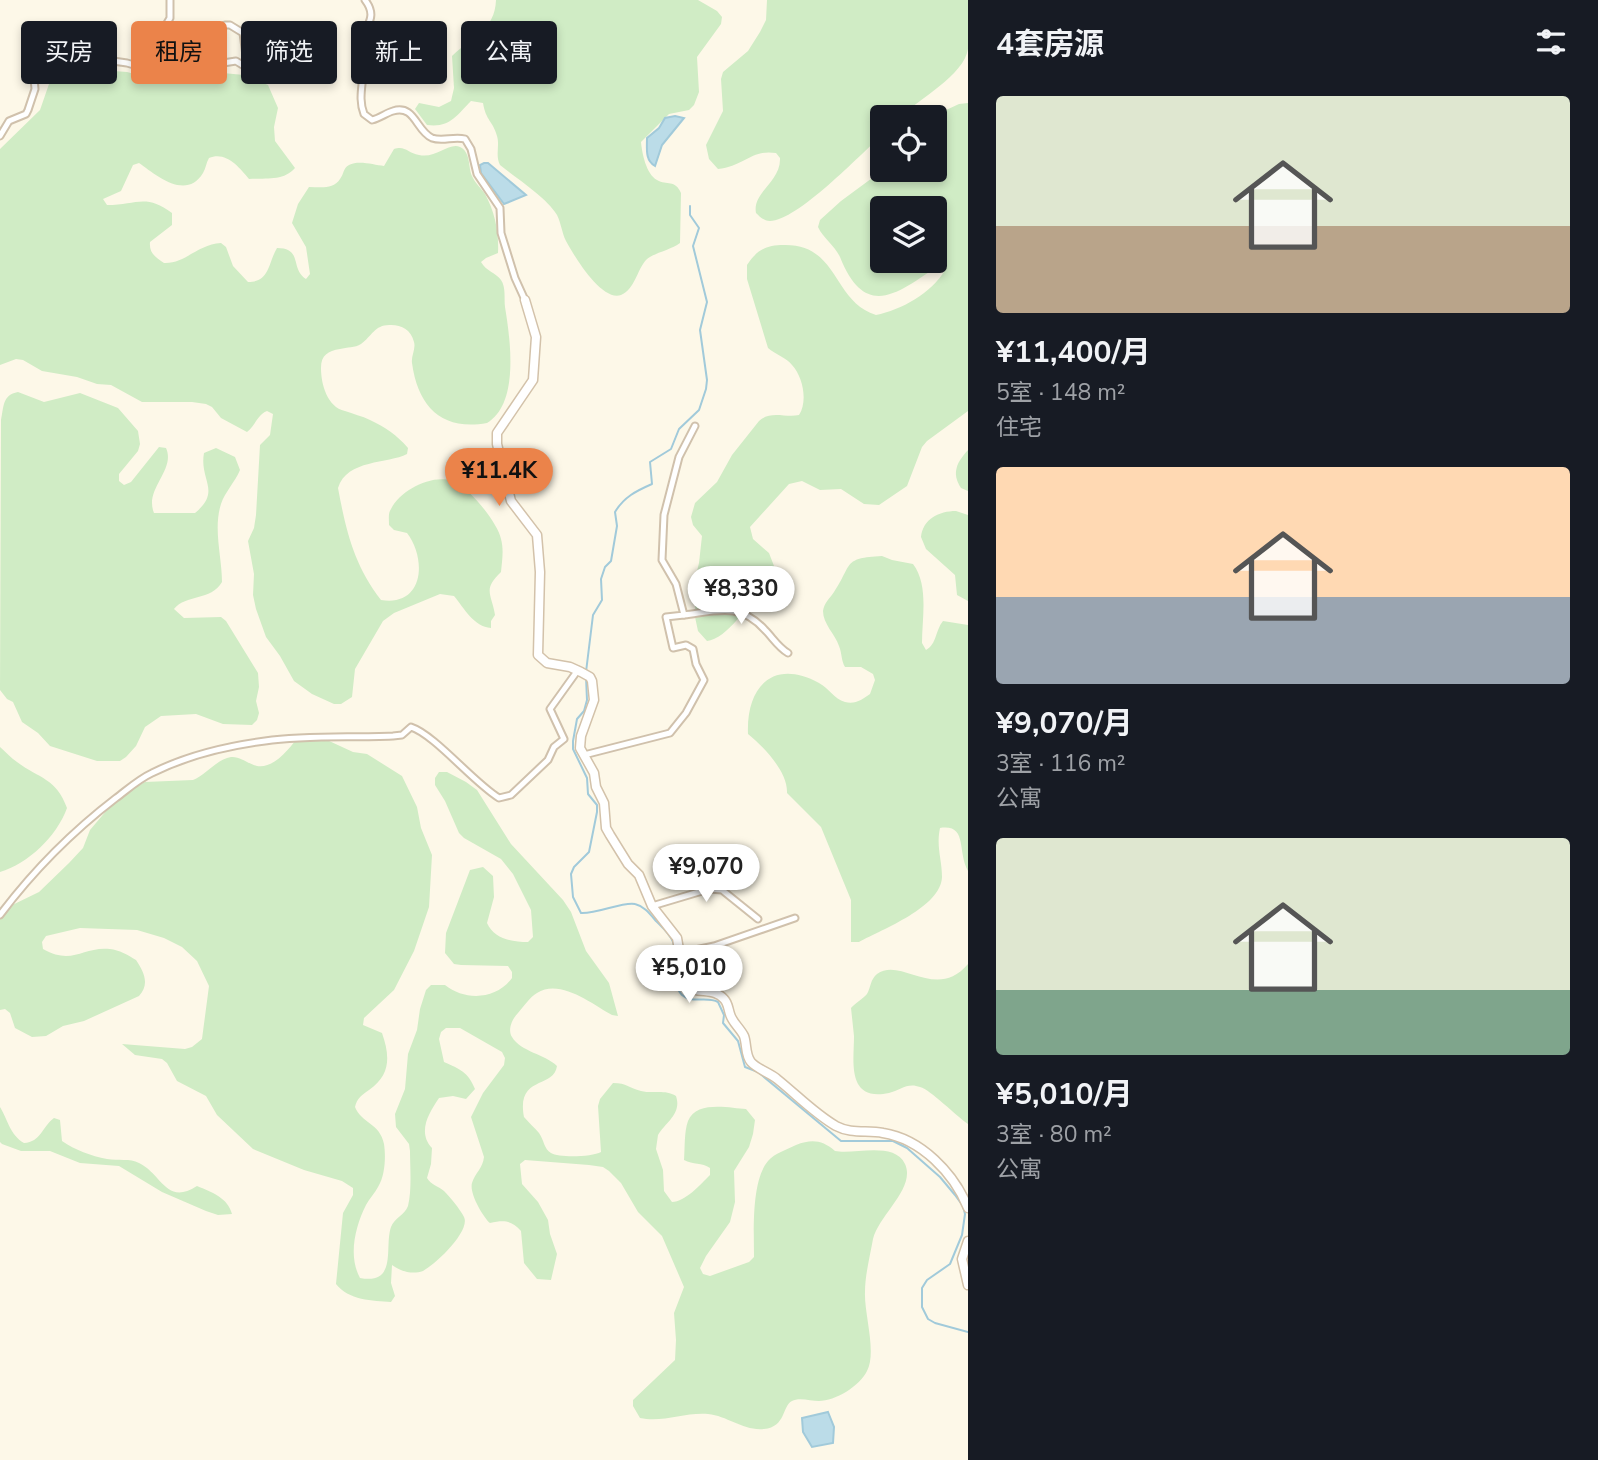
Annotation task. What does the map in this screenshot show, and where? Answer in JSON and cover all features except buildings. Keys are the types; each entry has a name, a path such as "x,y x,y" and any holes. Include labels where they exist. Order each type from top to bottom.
{"street":[{"path":"0,136 9,121 26,114 35,89 34,78 59,69 77,68 96,61 116,61 176,77 206,72 223,63 236,61 257,74 267,76 267,73 251,63 246,56 243,33 230,25 218,27 195,47 186,49 166,46 160,35 170,18 170,0"},
{"path":"365,0 372,10 372,15 361,43 363,72 360,100 364,114 372,120 394,110 404,110 414,118 422,131 436,140 452,137 465,139 471,149 477,174 500,208 501,233 536,337 533,380 497,433 497,444 511,501 537,535 540,572 538,655 548,663 579,671 590,677 594,689 594,700 579,743 592,766 596,787 604,803 606,828 628,864 639,875 652,906 673,931 681,953 685,985 694,991 721,996 743,1034 751,1063 841,1129 884,1133 921,1148 948,1174 963,1195 968,1208"},
{"path":"684,615 676,584 662,560 664,515 679,457 695,426"},
{"path":"584,755 670,733 686,713 704,680 696,664 693,649 686,645 673,648 666,617 736,610 753,616 781,649 788,653"},
{"path":"0,915 23,886 75,832 144,777 184,760 248,743 393,736 402,734 411,727 418,729 484,789 499,798 511,795 548,760 554,747 563,741 550,709 579,671"},
{"path":"652,906 709,889 722,890 758,919"},
{"path":"681,953 714,946 795,918"},
{"path":"968,1241 961,1259 968,1285"}],"green space":[{"path":"496,0 698,0 722,17 721,24 697,57 699,92 694,105 689,110 669,114 641,142 647,168 653,177 673,184 681,193 680,243 646,260 633,284 621,295 606,292 597,285 570,248 552,208 500,165 497,136 483,103 471,101 452,120 441,125 427,125 415,109 419,103 439,107 451,101 454,88 452,56 461,49 461,84 557,84 557,21 491,21"},
{"path":"767,0 968,0 968,49 965,59 950,77 915,105 870,105 870,146 812,199 782,218 770,221 764,220 756,213 756,206 776,174 780,158 776,153 760,153 735,165 718,169 709,159 706,145 723,111 723,72 748,51 766,20"},
{"path":"117,71 131,73 131,84 227,84 227,73 241,75 241,84 268,85 278,108 274,127 275,141 295,168 291,172 274,178 249,179 232,161 215,156 209,158 203,173 196,181 180,185 162,179 139,163 133,165 121,191 103,199 107,205 155,203 172,213 172,225 150,242 153,254 164,263 179,260 205,247 221,243 226,247 233,266 248,282 261,279 277,248 290,251 298,270 306,279 310,274 306,247 292,223 298,204 309,187 334,185 349,165 362,163 384,166 394,149 398,148 425,156 456,146 464,149 472,176 485,194 494,215 497,230 498,253 481,262 503,283 509,335 509,386 497,414 487,423 471,425 445,419 435,412 420,392 415,379 412,363 413,338 399,326 381,326 359,345 329,352 322,360 321,374 326,394 334,405 381,426 408,448 407,454 350,472 338,488 352,547 372,587 381,600 395,600 406,596 413,589 418,579 417,555 407,533 394,530 389,525 390,511 402,496 418,485 435,480 453,481 481,506 501,539 501,572 490,588 495,615 491,628 474,621 454,596 440,594 394,613 383,621 355,669 352,697 341,704 334,704 312,694 294,681 266,637 253,595 254,574 248,541 256,515 260,445 270,435 273,414 267,411 264,413 247,432 221,418 206,404 142,402 111,385 42,371 23,360 16,359 0,365 0,149 40,110 49,84 117,84"},
{"path":"968,103 968,411 927,441 922,447 907,486 879,505 864,504 841,489 820,490 802,481 789,484 750,527 753,539 769,553 774,566 735,621 726,631 707,641 698,631 695,617 696,575 702,536 693,525 691,517 695,503 717,482 732,455 759,421 773,415 799,415 803,403 803,389 796,370 787,360 768,348 747,279 747,265 758,252 767,247 802,247 826,263 851,298 876,315 905,305 924,293 943,273 947,273 947,196 870,196 870,273 928,273 911,284 884,295 872,295 861,289 850,277 838,253 818,227 820,220 870,180 870,182 947,182 947,110"},
{"path":"18,392 44,402 80,393 118,408 138,431 140,444 138,451 119,474 119,481 124,485 131,482 159,447 166,448 167,464 153,496 154,513 195,513 207,498 204,453 216,448 235,457 240,470 223,500 219,514 222,582 212,592 185,601 174,609 184,618 221,617 226,621 258,673 256,701 259,713 252,725 223,724 196,714 161,716 145,727 136,746 126,757 120,761 97,761 50,746 22,722 13,702 0,690 1,420 6,399"},
{"path":"968,450 968,491 961,488 956,473 958,463"},
{"path":"956,511 968,515 968,601 957,595 955,575 926,549 921,537 925,525 933,517"},
{"path":"882,556 913,564 918,572 924,602 922,643 926,650 932,644 943,621 968,625 968,871 955,830 940,828 942,877 932,898 896,924 859,942 851,942 851,900 821,827 787,793 784,777 779,769 768,753 748,734 749,717 757,691 776,676 803,676 819,683 841,701 849,703 859,701 870,694 875,680 873,674 861,667 845,667 823,611 850,564 860,559"},
{"path":"314,734 353,752 367,754 402,776 417,807 421,828 432,855 429,907 414,951 394,990 364,1018 363,1025 382,1033 387,1064 381,1078 360,1097 355,1107 361,1117 379,1132 385,1155 380,1183 366,1205 356,1232 354,1260 360,1278 372,1279 385,1270 391,1227 408,1206 410,1151 409,1144 396,1127 395,1114 405,1089 408,1054 417,1030 426,990 431,985 445,985 462,994 480,996 498,991 512,978 508,966 454,964 445,953 446,933 470,870 483,867 493,876 494,897 487,923 494,933 504,939 516,941 528,942 533,937 531,910 513,874 501,859 459,833 435,785 439,772 447,772 477,790 511,844 563,900 571,912 586,951 609,983 618,1016 576,994 556,989 546,989 534,995 516,1015 510,1027 516,1042 557,1066 549,1078 530,1088 523,1104 524,1117 539,1133 549,1151 555,1155 568,1156 601,1152 598,1106 600,1099 613,1083 641,1091 672,1094 676,1096 677,1108 658,1135 656,1149 663,1170 664,1191 672,1202 677,1201 692,1192 710,1175 710,1168 707,1166 684,1160 686,1130 692,1114 714,1107 746,1109 755,1120 753,1134 749,1147 734,1171 735,1202 730,1222 700,1268 703,1274 710,1276 749,1262 754,1257 756,1194 763,1170 768,1161 777,1154 812,1141 835,1151 873,1150 892,1153 900,1157 905,1164 907,1173 901,1192 873,1239 865,1292 870,1363 864,1377 853,1387 825,1400 792,1401 780,1421 764,1429 749,1428 708,1414 640,1418 633,1406 633,1400 675,1360 674,1313 684,1287 662,1236 638,1212 621,1183 603,1167 525,1160 520,1164 522,1184 538,1202 548,1220 557,1254 551,1280 537,1279 524,1263 521,1231 507,1222 490,1223 480,1210 473,1193 472,1183 484,1157 471,1117 483,1093 504,1065 505,1058 502,1052 460,1028 446,1028 441,1032 439,1039 444,1062 463,1072 475,1089 466,1099 453,1096 439,1098 428,1116 425,1136 432,1148 427,1178 452,1200 465,1223 451,1247 423,1271 406,1272 392,1265 391,1283 395,1296 391,1302 354,1296 336,1284 343,1213 353,1195 353,1188 342,1181 304,1170 253,1149 217,1115 206,1096 177,1081 167,1063 162,1059 135,1055 122,1044 185,1049 202,1039 209,986 197,961 182,947 137,930 80,928 46,936 42,942 43,949 53,954 70,956 92,950 110,949 130,956 136,960 143,974 145,982 142,992 139,996 84,1021 63,1026 46,1036 32,1037 15,1028 10,1013 5,1009 0,1010 0,913 39,892 69,863 83,848 90,830 118,797 145,782 193,780 231,757 264,766 282,756 300,735"},
{"path":"0,747 25,768 52,785 63,798 67,808 56,829 40,848 21,863 0,872"},
{"path":"968,964 968,1124 920,1087 908,1086 889,1093 875,1094 859,1086 855,1077 851,1008 867,994 875,976 886,970 897,970 931,979 944,979 956,975"},
{"path":"0,1107 12,1132 24,1143 38,1137 54,1118 60,1120 62,1141 72,1147 101,1158 139,1163 171,1190 178,1192 197,1186 203,1188 223,1200 232,1214 218,1215 206,1211 162,1192 119,1166 80,1163 50,1151 21,1151 2,1144"}],"water":[{"path":"665,118 684,118 662,145 655,166 648,157 647,138 659,128"},
{"path":"488,163 526,195 504,204 481,173 480,165"},
{"path":"828,1412 834,1427 833,1443 812,1447 803,1432 802,1418"}],"waterway":[{"path":"586,672 593,615 602,600 601,579 605,567 611,561 617,526 615,512 631,495 652,484 650,462 671,449 679,429 699,410 706,389 700,330 707,302 693,246 699,228 690,215 690,206"},
{"path":"586,677 587,700 584,711 577,719 573,749 587,778 588,794 597,805 597,812 589,852 574,867 571,874 573,897 581,913 630,904 644,908 673,942 677,985 682,995 690,999 718,1002 724,1015 723,1023 738,1041 745,1067 758,1072 841,1141 893,1141 907,1148 940,1177 963,1206 965,1214 962,1235 950,1264 927,1280 922,1288 922,1307 928,1319 935,1323 968,1332"}]}
